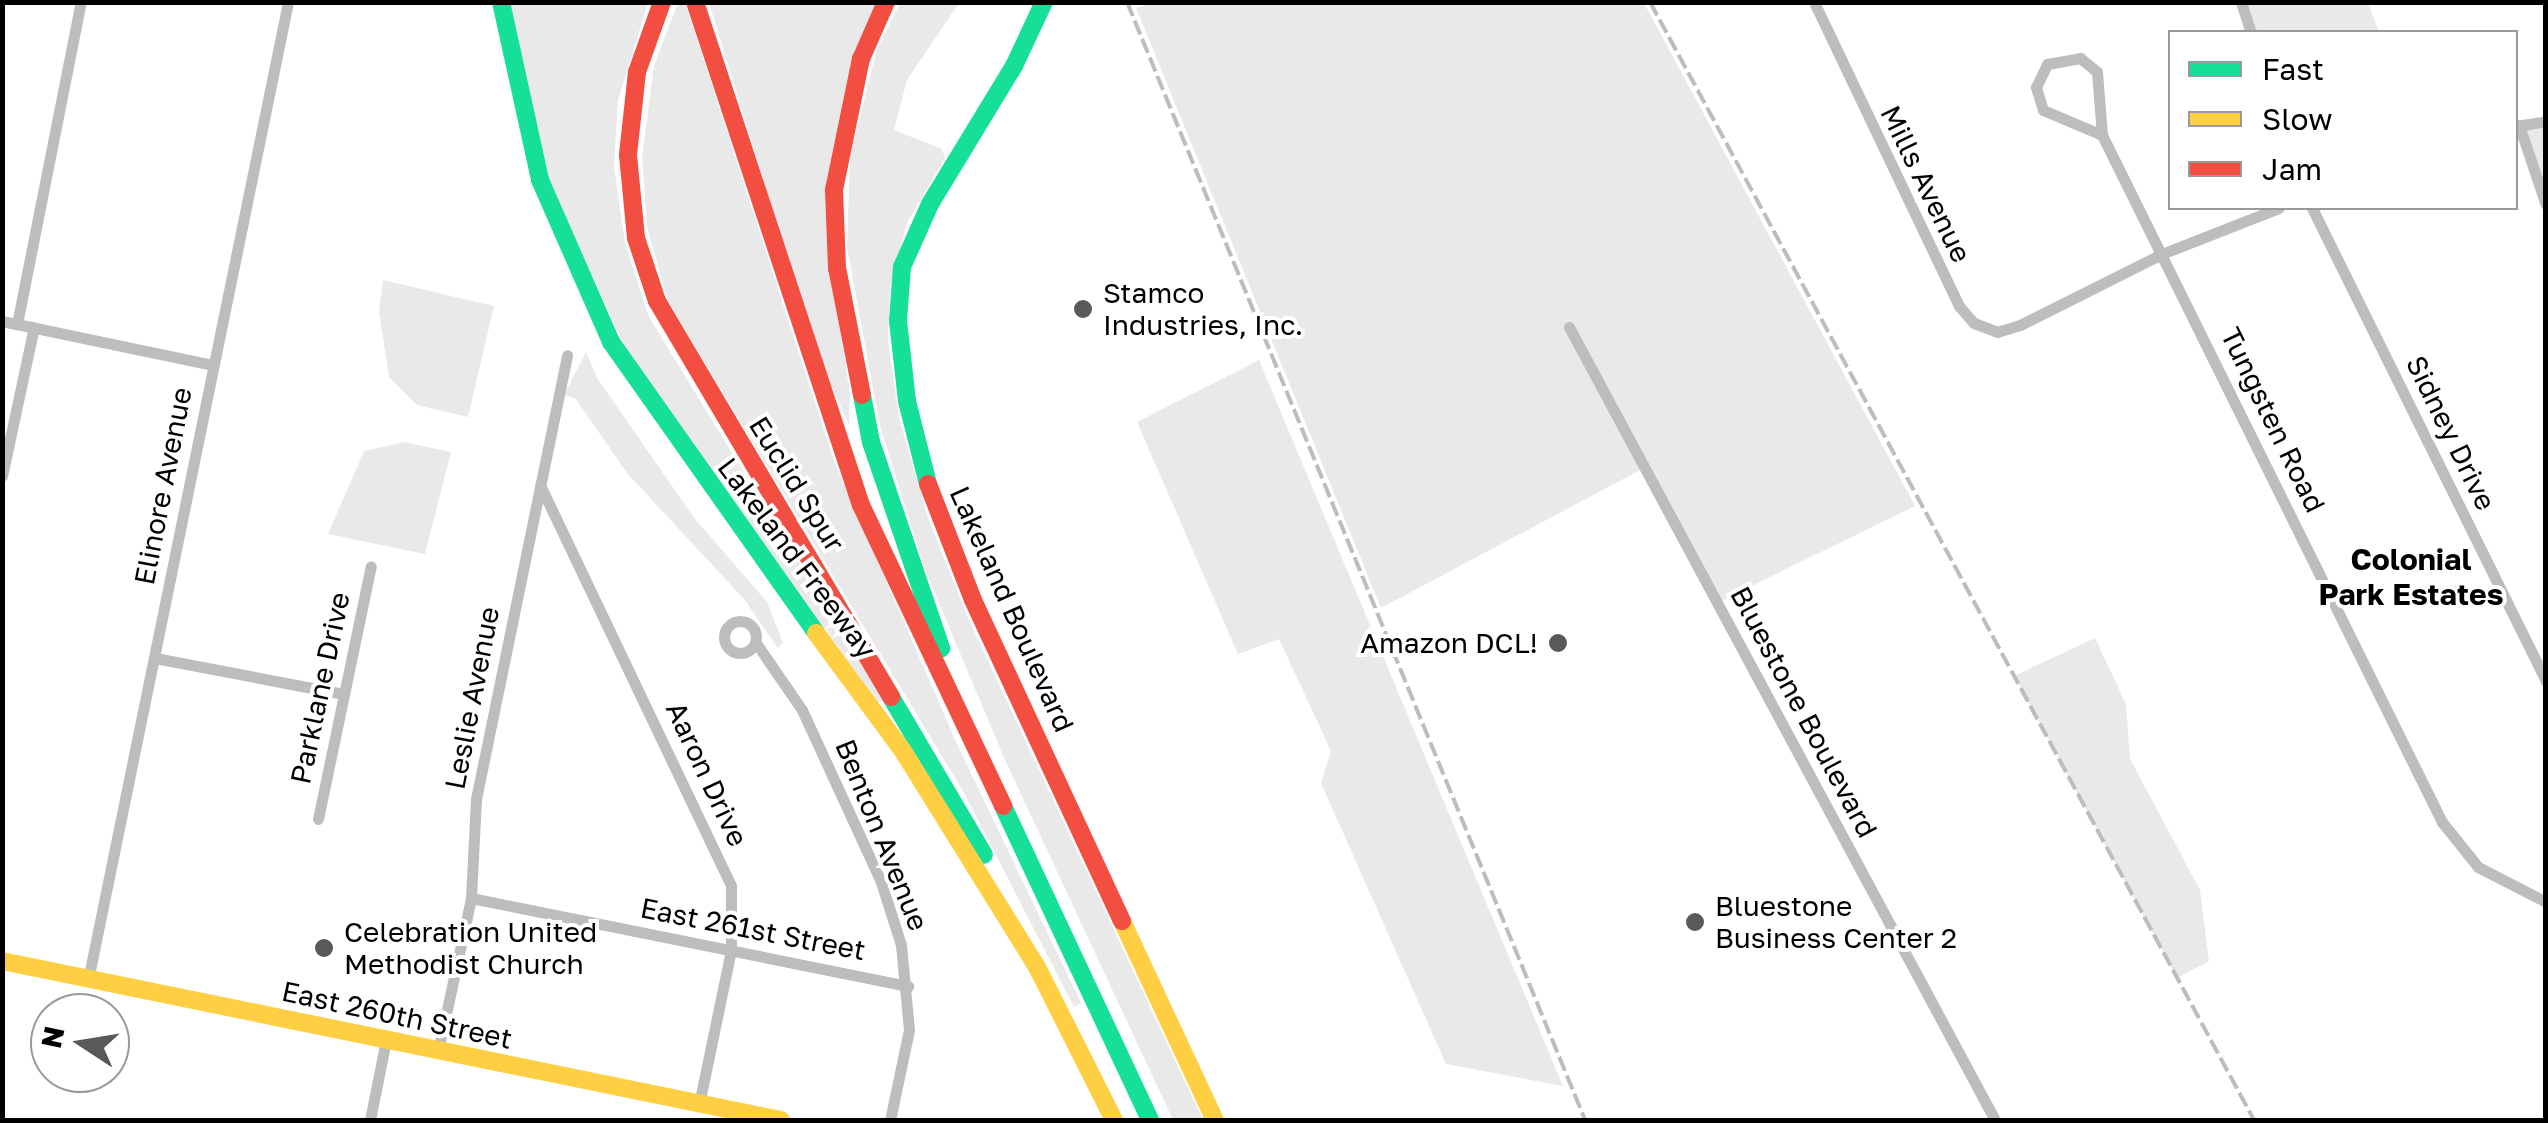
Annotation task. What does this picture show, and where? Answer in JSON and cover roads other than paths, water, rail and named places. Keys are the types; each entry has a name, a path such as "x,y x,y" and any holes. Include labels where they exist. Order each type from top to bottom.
{"main road":[{"name":"Lakeland Freeway","path":"501,2 540,180 611,342 672,437 882,720 1037,968 1114,1120"},
{"name":"Euclid Spur","path":"662,2 633,93 628,176 636,238 656,301 684,358 920,739 1011,906 1037,968"},
{"name":"Lakeland Freeway","path":"695,2 856,492 1006,824 1044,890 1150,1120"},
{"path":"886,2 855,78 838,151 834,230 842,307 871,442 905,553 1044,890"},
{"name":"Lakeland Boulevard","path":"1044,2 1014,66 930,204 902,266 898,321 906,400 931,498 973,600 1215,1120"},
{"name":"East 260th Street","path":"2,961 780,1120"}],"street":[{"path":"17,324 81,2"},
{"name":"Elinore Avenue","path":"88,980 288,2"},
{"name":"Mills Avenue","path":"1814,2 1817,20 1960,306 1974,323 1997,332 2020,325 2164,253"},
{"path":"2241,2 2251,30"},
{"name":"Tungsten Road","path":"2102,136 2044,110 2036,87 2047,64 2080,58 2098,72 2102,136 2164,253 2442,822 2478,868 2546,902"},
{"path":"2518,126 2546,121"},
{"path":"2518,129 2546,206"},
{"path":"2164,253 2274,210"},
{"name":"Sidney Drive","path":"2313,210 2546,681"},
{"path":"2,321 213,365"},
{"name":"Bluestone Boulevard","path":"1569,327 1995,1120"},
{"path":"2,476 34,328"},
{"name":"Leslie Avenue","path":"438,1051 471,898 476,799 567,355"},
{"name":"Aaron Drive","path":"540,484 726,874 731,950 699,1104"},
{"name":"Parklane Drive","path":"318,819 371,566"},
{"name":"Benton Avenue","path":"756,643 802,710 881,882 908,986 909,1030 890,1120"},
{"path":"155,658 344,694"},
{"name":"East 261st Street","path":"471,898 908,986"},
{"path":"370,1120 386,1040"}],"railway":[{"path":"1127,2 1585,1120"},
{"path":"1650,2 2254,1120"}],"place":[{"name":"Stamco Industries, Inc.","path":"1083,309"},
{"name":"Amazon DCL!","path":"1558,643"},
{"name":"Bluestone Business Center 2","path":"1695,922"},
{"name":"Celebration United Methodist Church","path":"324,948"}],"district":[{"name":"Colonial Park Estates","path":"2411,576"}]}
